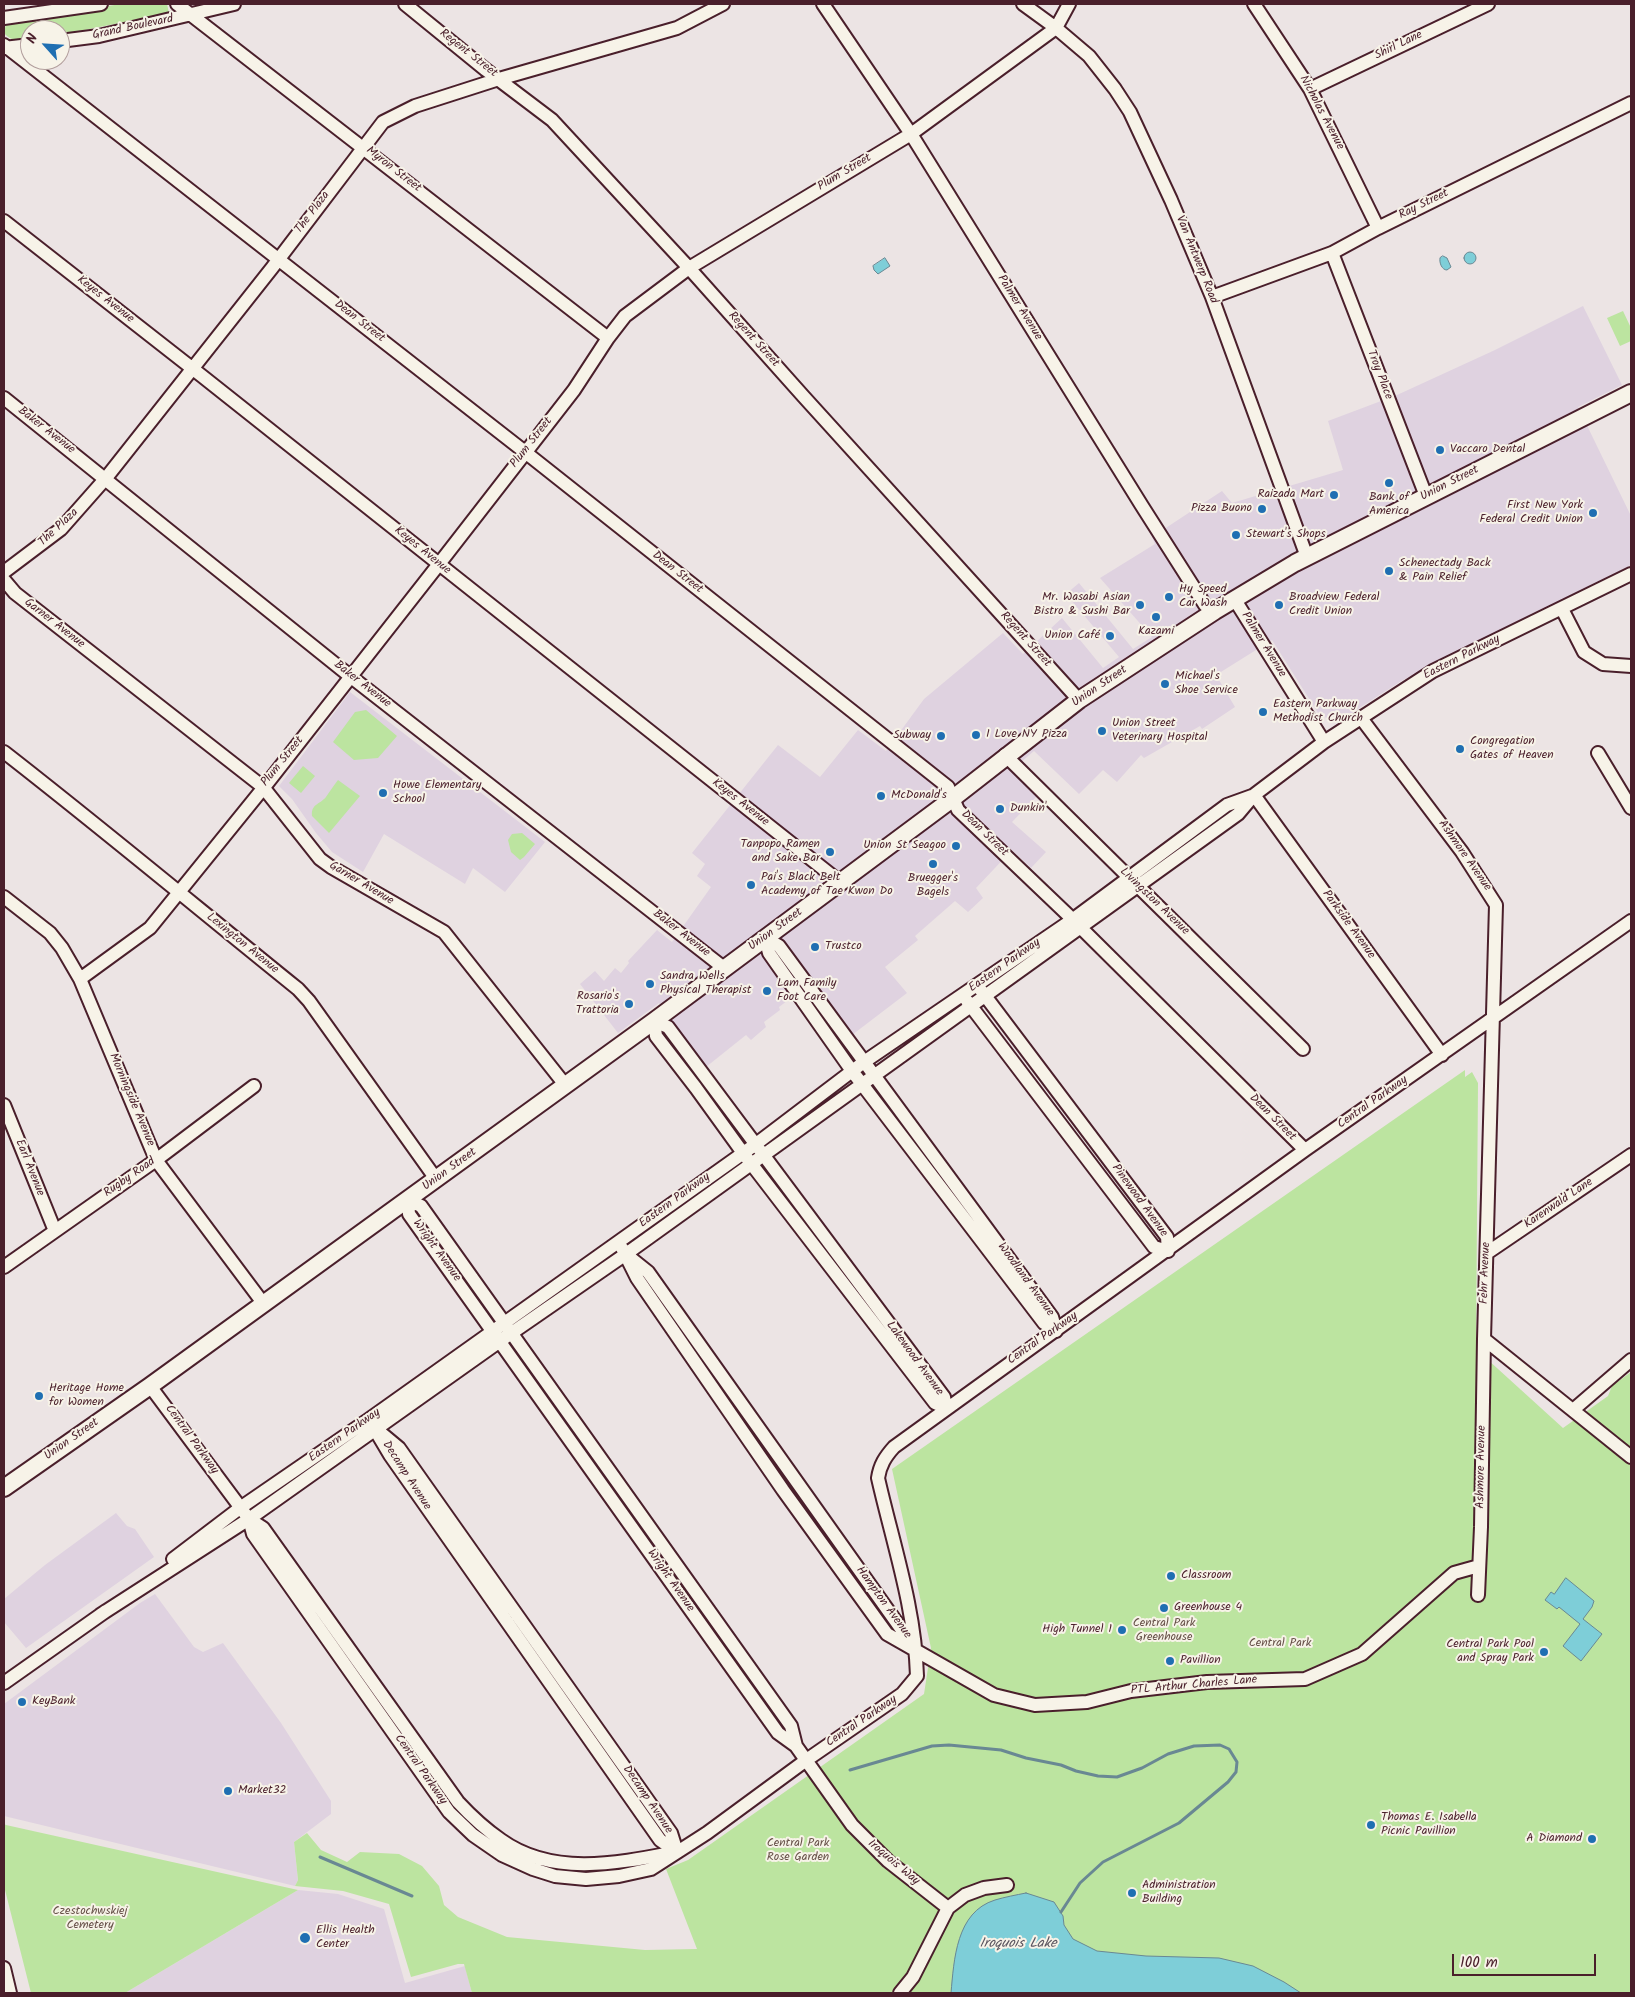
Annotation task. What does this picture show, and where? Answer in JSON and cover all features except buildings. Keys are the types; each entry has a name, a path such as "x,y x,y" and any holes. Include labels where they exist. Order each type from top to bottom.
{"main road":[{"name":"Union Street","path":"4,1488 150,1386 566,1086 952,799 1005,755 1079,700 1215,610 1307,557 1631,393"}],"street":[{"path":"4,18 101,4"},
{"name":"Myron Street","path":"177,4 190,16 608,338"},
{"name":"Grand Boulevard","path":"70,40 99,36 190,16 234,4"},
{"name":"Regent Street","path":"405,4 552,120 689,268 1079,700"},
{"name":"The Plaza","path":"4,572 61,529 106,478 279,259 362,147 383,122 415,106 499,79 677,28 723,4"},
{"name":"Palmer Avenue","path":"823,4 911,134 1205,605 1215,610"},
{"name":"Van Antwerp Road","path":"1023,4 1056,28 1089,56 1130,112 1171,200 1212,297 1307,557"},
{"name":"Plum Street","path":"80,978 150,928 439,564 574,390 608,338 625,316 689,268 911,134 1056,28 1069,4"},
{"name":"Nicholas Avenue","path":"1254,4 1310,89 1378,228"},
{"name":"Shirl Lane","path":"1310,89 1488,4"},
{"path":"5,47 20,46"},
{"name":"Dean Street","path":"5,47 525,452 948,787 958,810 1076,923 1305,1150"},
{"name":"Ray Street","path":"1212,297 1332,253 1378,228 1631,104"},
{"name":"Keyes Avenue","path":"4,221 840,882"},
{"name":"Troy Place","path":"1332,253 1426,496"},
{"name":"Baker Avenue","path":"4,398 106,478 350,676 724,968"},
{"name":"Eastern Parkway","path":"508,1328 618,1243 874,1075 971,1006 981,991 1134,882 1238,814 1254,795 1324,742 1433,671 1631,574"},
{"name":"Garner Avenue","path":"4,580 15,593 263,787 320,859 444,932 566,1086"},
{"name":"Palmer Avenue","path":"1235,600 1324,742"},
{"path":"1562,609 1584,652 1603,664 1631,666"},
{"name":"Ashmore Avenue","path":"1360,718 1462,852 1496,905 1492,1019"},
{"name":"Lexington Avenue","path":"4,752 109,834 178,893 298,989 309,1001 436,1179"},
{"path":"1598,753 1631,808"},
{"name":"Livingston Avenue","path":"1005,755 1303,1049"},
{"name":"Parkside Avenue","path":"1254,795 1442,1055"},
{"name":"Morningside Avenue","path":"4,897 50,933 62,948 80,978 156,1160 263,1303"},
{"name":"Central Parkway","path":"150,1386 240,1508 249,1519 263,1528 458,1802 481,1825 502,1842 532,1857 561,1864 622,1862 677,1852 902,1694 917,1676 911,1610 878,1478 879,1468 884,1458 894,1447 1168,1251 1305,1150 1631,921"},
{"name":"Woodland Avenue","path":"765,938 778,946 874,1075 1052,1317 1056,1330"},
{"name":"Woodland Avenue","path":"765,938 769,952 852,1071 1044,1323 1056,1330"},
{"name":"Eastern Parkway","path":"760,1149 864,1062 962,995 981,991"},
{"name":"Pinewood Avenue","path":"962,995 1154,1247 1168,1251 1167,1237 981,991"},
{"name":"Fehr Avenue","path":"1484,1339 1492,1019"},
{"name":"Lakewood Avenue","path":"654,1021 668,1027 944,1398 946,1408"},
{"name":"Lakewood Avenue","path":"654,1021 656,1036 747,1158 936,1403 946,1408"},
{"path":"696,1088 707,1080"},
{"name":"Rugby Road","path":"4,1267 156,1160 254,1086"},
{"name":"Earl Avenue","path":"4,1105 55,1231"},
{"name":"Karenwald Lane","path":"1487,1253 1631,1155"},
{"name":"Eastern Parkway","path":"100,1615 249,1519 372,1424 496,1336 626,1254 747,1158"},
{"name":"Wright Avenue","path":"796,1746 778,1733 409,1214 408,1200 421,1206 791,1726 796,1746 805,1761"},
{"name":"Hampton Avenue","path":"618,1243 626,1254 648,1272 916,1651"},
{"path":"1484,1339 1631,1457"},
{"name":"Ashmore Avenue","path":"1478,1595 1484,1339"},
{"path":"1573,1410 1631,1360"},
{"name":"Eastern Parkway","path":"4,1683 100,1615 240,1508 372,1424"},
{"name":"Decamp Avenue","path":"372,1424 390,1456 660,1840 677,1852"},
{"name":"PTL Arthur Charles Lane","path":"916,1651 994,1695 1035,1705 1087,1702 1131,1690 1207,1682 1305,1679 1362,1654 1454,1574 1479,1566"},
{"name":"Iroquois Way","path":"805,1761 864,1838 888,1861 948,1908"},
{"path":"900,1993 913,1977 948,1908 965,1895 984,1888 1007,1885"},
{"path":"4,1968 10,1993"}],"shaded area":[{"path":"1583,306 1622,385 1578,407 1631,516 1631,565 1403,680 1339,721 1320,716 1272,640 1216,675 1235,707 1202,729 1200,726 1144,758 1141,755 1117,782 1103,770 1079,794 1034,751 1020,763 1038,795 1012,822 1046,852 1031,868 1012,850 976,888 983,898 968,912 955,901 915,936 918,940 885,967 907,993 852,1035 812,982 779,1007 780,1010 764,1022 766,1027 751,1040 746,1035 706,1067 659,1003 618,1033 580,984 595,971 604,981 615,968 621,973 629,963 628,961 657,930 672,942 711,887 697,876 705,864 692,853 778,745 820,777 858,730 886,751 924,699 1003,633 1023,654 1062,618 1103,668 1119,657 1066,594 1079,583 1133,649 1152,637 1100,578 1155,544 1152,537 1222,491 1232,503 1343,470 1328,421 1397,395 1495,350"},
{"name":"Howe Elementary School","path":"350,692 545,842 505,892 473,868 465,884 384,834 363,872 332,852 292,799 279,786"},
{"path":"116,1513 127,1526 135,1529 154,1557 26,1648 4,1622 4,1599 45,1565"},
{"path":"155,1594 194,1647 203,1652 223,1643 281,1723 331,1801 331,1814 294,1842 298,1880 295,1886 4,1816 4,1704 140,1603"},
{"name":"Ellis Health Center","path":"298,1890 338,1894 384,1909 405,1983 465,1966 472,1993 125,1993"}],"green space":[{"path":"120,4 167,4 169,13 70,33 70,20 29,20"},
{"path":"20,22 20,40 13,39 4,33 6,24"},
{"path":"1623,311 1631,328 1631,341 1620,346 1607,318"},
{"path":"366,710 397,736 378,758 354,760 333,742 355,712"},
{"path":"303,766 315,776 301,793 289,783"},
{"path":"338,780 360,796 329,833 312,816 312,812 314,807 326,797"},
{"path":"522,833 535,844 520,860 511,852 508,840 512,834"},
{"name":"Central Park","path":"1465,1070 1465,1077 1472,1072 1478,1083 1476,1349 1563,1428 1608,1396 1612,1386 1631,1372 1631,1993 472,1993 464,1964 411,1977 389,1904 343,1891 295,1886 298,1880 294,1842 307,1833 321,1850 347,1862 360,1852 399,1854 422,1866 439,1886 444,1905 458,1917 507,1937 645,1950 697,1949 666,1869 688,1860 924,1694 931,1648 892,1469"},
{"name":"Czestochwskiej Cemetery","path":"4,1824 298,1890 125,1993 31,1993 4,1886"}],"water":[{"path":"1470,252 1476,258 1470,264 1464,258"},
{"path":"1443,256 1447,258 1451,267 1447,270 1442,268 1440,264 1440,258"},
{"path":"885,258 890,266 878,274 873,266"},
{"path":"1566,1578 1594,1601 1583,1619 1602,1634 1581,1661 1563,1646 1580,1624 1559,1607 1557,1609 1545,1600 1551,1592 1554,1594"},
{"name":"Iroquois Lake","path":"1026,1893 1054,1902 1063,1916 1064,1925 1073,1939 1097,1951 1146,1956 1219,1958 1253,1966 1301,1993 951,1993 956,1952 965,1926 972,1915 982,1906 995,1900"}],"waterway":[{"path":"850,1770 932,1746 949,1745 1001,1750 1026,1758 1061,1765 1076,1771 1098,1776 1117,1777 1142,1768 1168,1754 1194,1746 1220,1745 1229,1749 1237,1762 1236,1772 1228,1782 1179,1823 1103,1862 1080,1883 1061,1912"},
{"path":"320,1857 412,1896"}],"place":[{"name":"Vaccaro Dental","path":"1440,450"},
{"name":"Bank of America","path":"1389,483"},
{"name":"Raizada Mart","path":"1334,495"},
{"name":"Pizza Buono","path":"1262,509"},
{"name":"First New York Federal Credit Union","path":"1593,513"},
{"name":"Stewart's Shops","path":"1236,535"},
{"name":"Schenectady Back & Pain Relief","path":"1389,571"},
{"name":"Hy Speed Car Wash","path":"1169,597"},
{"name":"Mr. Wasabi Asian Bistro & Sushi Bar","path":"1140,605"},
{"name":"Broadview Federal Credit Union","path":"1279,605"},
{"name":"Kazami","path":"1156,617"},
{"name":"Union Café","path":"1110,636"},
{"name":"Michael's Shoe Service","path":"1165,684"},
{"name":"Eastern Parkway Methodist Church","path":"1263,712"},
{"name":"Union Street Veterinary Hospital","path":"1102,731"},
{"name":"I Love NY Pizza","path":"976,735"},
{"name":"Subway","path":"941,736"},
{"name":"Congregation Gates of Heaven","path":"1460,749"},
{"name":"Howe Elementary School","path":"383,793"},
{"name":"McDonald's","path":"881,796"},
{"name":"Dunkin'","path":"1000,809"},
{"name":"Union St Seagoo","path":"956,846"},
{"name":"Tanpopo Ramen and Sake Bar","path":"830,852"},
{"name":"Bruegger's Bagels","path":"933,864"},
{"name":"Pai's Black Belt Academy of Tae Kwon Do","path":"751,885"},
{"name":"Trustco","path":"815,947"},
{"name":"Sandra Wells Physical Therapist","path":"650,984"},
{"name":"Lam Family Foot Care","path":"767,991"},
{"name":"Rosario's Trattoria","path":"629,1004"},
{"name":"Heritage Home for Women","path":"39,1396"},
{"name":"Classroom","path":"1171,1576"},
{"name":"Greenhouse 4","path":"1164,1608"},
{"name":"High Tunnel 1","path":"1122,1630"},
{"name":"Central Park Pool and Spray Park","path":"1544,1652"},
{"name":"Pavillion","path":"1170,1661"},
{"name":"KeyBank","path":"22,1702"},
{"name":"Market32","path":"228,1791"},
{"name":"Thomas E. Isabella Picnic Pavillion","path":"1371,1825"},
{"name":"A Diamond","path":"1592,1839"},
{"name":"Administration Building","path":"1132,1893"},
{"name":"Ellis Health Center","path":"305,1938"}],"park label":[{"name":"Central Park Greenhouse","path":"1164,1631"},
{"name":"Central Park Rose Garden","path":"798,1851"}]}
